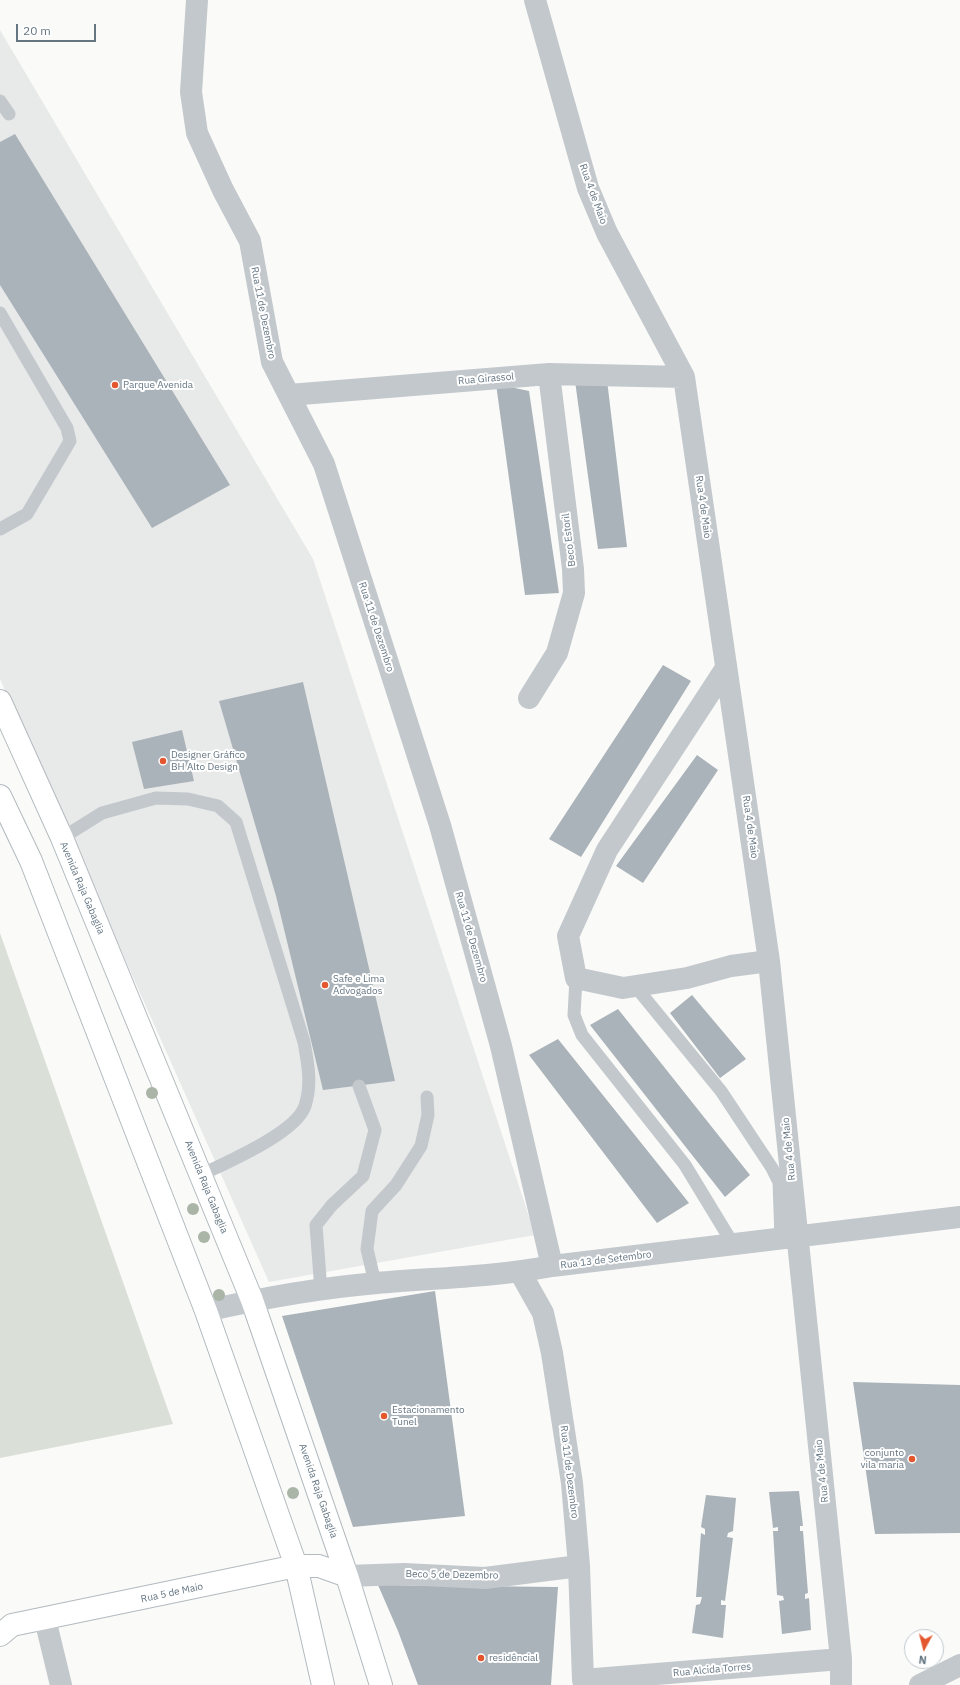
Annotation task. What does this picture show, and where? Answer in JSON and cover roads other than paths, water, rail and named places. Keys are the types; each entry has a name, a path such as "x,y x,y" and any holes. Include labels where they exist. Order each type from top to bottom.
{"main road":[{"name":"Avenida Raja Gabaglia","path":"0,701 62,838 252,1300 347,1576 380,1685"},
{"path":"0,796 31,861 206,1312 296,1566 323,1685"},
{"name":"Rua 5 de Maio","path":"0,1635 12,1625 296,1566 319,1566 347,1576"}],"street":[{"name":"Rua 11 de Dezembro","path":"197,0 190,92 197,133 223,190 250,241 272,362 324,464 440,825 501,1046 552,1266"},
{"name":"Rua 4 de Maio","path":"535,0 588,188 607,233 684,377 769,961 789,1237 841,1659 841,1685"},
{"name":"Rua Girassol","path":"288,395 549,374 684,377"},
{"name":"Beco Estoril","path":"529,698 557,653 574,593 573,569 549,374"},
{"path":"726,668 607,850 568,936 576,978 622,988 687,978 731,966 769,961"},
{"name":"Rua 13 de Setembro","path":"206,1312 252,1300 375,1283 520,1272 552,1266 960,1217"},
{"name":"Rua 11 de Dezembro","path":"520,1272 543,1313 552,1353 572,1483 580,1566 583,1680"},
{"name":"Beco 5 de Dezembro","path":"347,1576 404,1574 485,1578 580,1566"},
{"path":"45,1619 61,1685"},
{"name":"Rua Alcida Torres","path":"583,1680 841,1659"},
{"path":"920,1685 960,1665"}],"lane":[{"path":"0,101 9,114"},
{"path":"0,313 67,428 70,442 27,514 0,528"},
{"path":"62,838 102,813 156,798 188,799 218,806 236,822 304,1042 310,1075 305,1107 288,1128 263,1144 201,1175"},
{"path":"576,978 574,1015 582,1035 685,1165 733,1244"},
{"path":"636,986 721,1091 772,1168 779,1182 789,1237"},
{"path":"321,1291 316,1225 332,1205 363,1176 375,1130 359,1086"},
{"path":"375,1283 367,1249 372,1211 396,1185 421,1146 428,1115 427,1097"}],"place":[{"name":"Parque Avenida","path":"115,385"},
{"name":"Designer Gráfico BH Alto Design","path":"163,761"},
{"name":"Safe e Lima Advogados","path":"325,985"},
{"name":"Estacionamento Tunel","path":"384,1416"},
{"name":"conjunto vila maria","path":"912,1459"},
{"name":"residêncial","path":"481,1658"}]}
